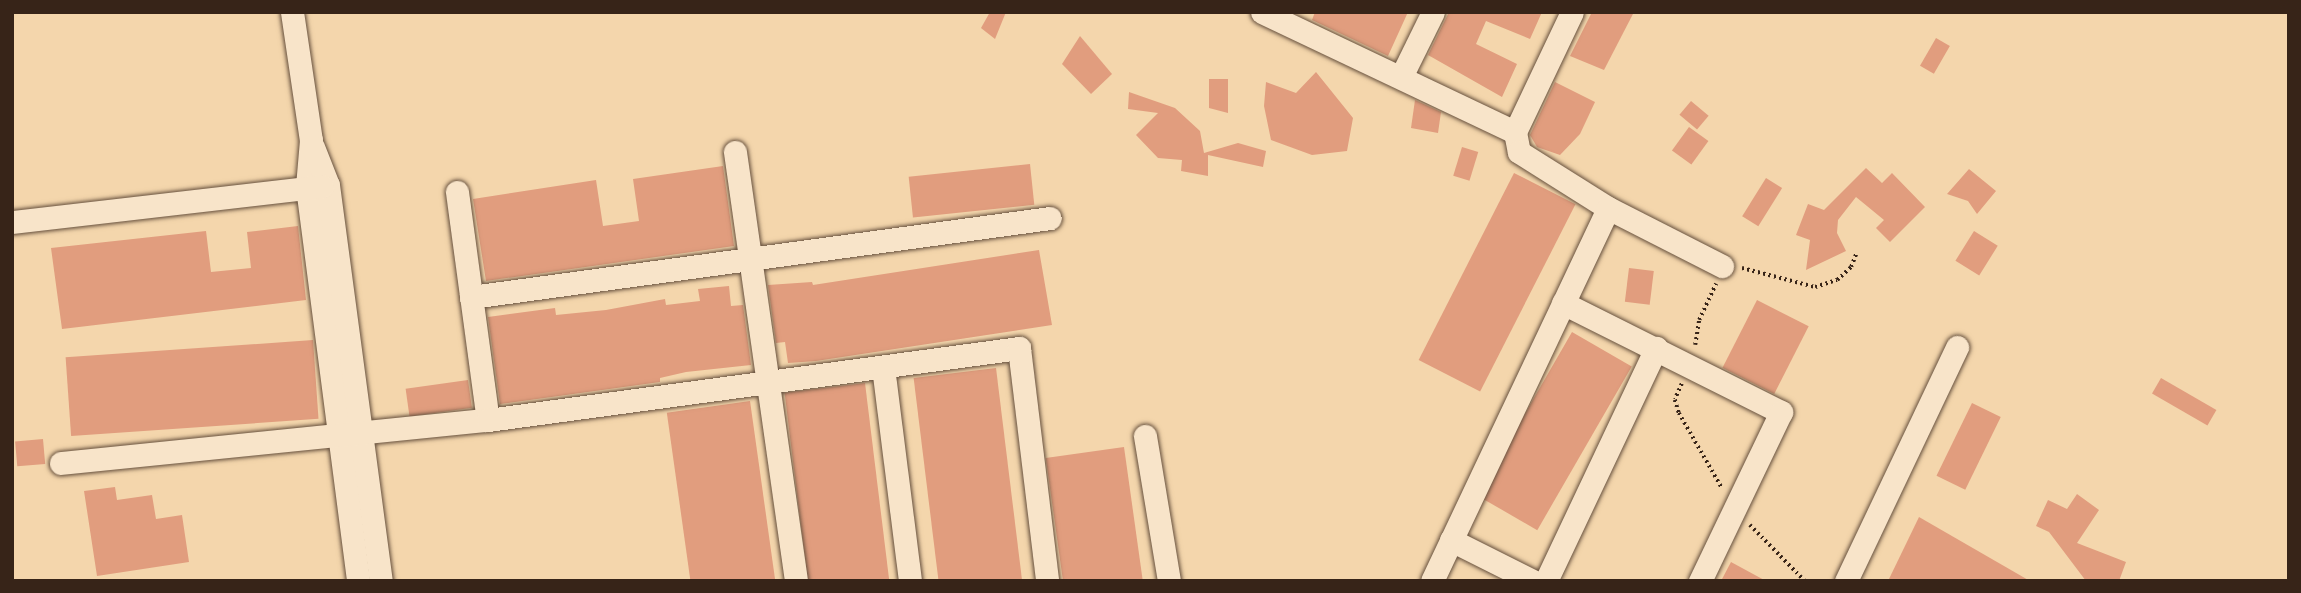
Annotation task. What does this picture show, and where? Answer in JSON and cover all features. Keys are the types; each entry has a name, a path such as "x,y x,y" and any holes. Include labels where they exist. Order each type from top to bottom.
{"street":[{"path":"292,12 350,433 381,581"},
{"path":"1262,12 1515,132"},
{"path":"1401,77 1433,12"},
{"path":"1572,12 1515,132 1520,152 1608,208 1722,266"},
{"path":"735,152 796,581"},
{"path":"12,222 317,186"},
{"path":"457,192 488,420"},
{"path":"1432,581 1608,208"},
{"path":"471,297 1050,218"},
{"path":"1563,303 1781,412 1700,581"},
{"path":"1846,581 1957,347"},
{"path":"61,463 488,420 1018,348 1047,581"},
{"path":"1546,581 1656,348"},
{"path":"883,367 910,581"},
{"path":"350,433 358,581"},
{"path":"1145,436 1169,581"},
{"path":"1451,540 1533,581"}],"building":[{"path":"990,12 1006,12 995,39 981,28"},
{"path":"1315,12 1408,12 1388,56 1312,20"},
{"path":"1449,12 1542,12 1530,39 1486,21 1476,44 1517,64 1502,97 1428,55"},
{"path":"1592,12 1634,12 1604,70 1570,56"},
{"path":"1080,36 1112,74 1091,94 1062,64"},
{"path":"1936,38 1950,46 1934,74 1920,66"},
{"path":"1316,72 1353,118 1347,151 1312,155 1271,140 1264,106 1266,82 1296,93"},
{"path":"1209,79 1228,79 1228,113 1209,108"},
{"path":"1555,82 1595,102 1580,134 1560,155 1537,147 1530,135"},
{"path":"1129,92 1175,108 1200,131 1204,153 1238,143 1266,151 1263,167 1208,155 1208,176 1181,171 1182,160 1158,158 1136,135 1158,113 1128,109"},
{"path":"1415,100 1441,112 1438,133 1411,128"},
{"path":"1691,101 1709,116 1697,130 1679,115"},
{"path":"1689,127 1708,141 1691,165 1672,150"},
{"path":"1462,147 1478,152 1469,181 1453,176"},
{"path":"1030,164 1034,205 913,218 909,177"},
{"path":"723,166 734,246 486,281 473,199 596,180 603,226 639,221 633,179"},
{"path":"1866,168 1882,183 1892,173 1925,207 1890,242 1876,228 1884,220 1856,197 1838,220 1837,233 1846,251 1806,270 1810,240 1796,235 1808,204 1824,210"},
{"path":"1969,169 1996,191 1977,214 1968,201 1947,194"},
{"path":"1514,173 1575,204 1480,391 1419,360"},
{"path":"1766,178 1782,188 1758,226 1742,216"},
{"path":"298,226 306,300 62,329 51,248 206,231 211,272 251,268 247,232"},
{"path":"1974,231 1998,246 1979,276 1955,261"},
{"path":"1039,250 1052,325 788,363 785,342 776,343 768,285 812,282 813,285"},
{"path":"1629,268 1654,271 1650,305 1625,302"},
{"path":"729,286 731,306 743,305 751,365 686,372 660,378 660,382 500,404 488,317 555,308 556,315 606,310 665,299 666,305 700,301 698,289"},
{"path":"1757,300 1809,326 1774,394 1722,368"},
{"path":"1572,332 1632,366 1537,530 1478,496"},
{"path":"313,340 319,419 71,436 66,357"},
{"path":"996,368 1022,580 939,581 914,378"},
{"path":"2161,378 2216,410 2207,426 2152,394"},
{"path":"468,380 472,408 410,416 406,389"},
{"path":"865,383 889,581 808,581 785,393"},
{"path":"750,401 775,581 690,581 667,413"},
{"path":"1972,403 2001,417 1965,490 1936,476"},
{"path":"43,439 45,464 17,466 15,441"},
{"path":"1124,447 1143,581 1063,581 1046,458"},
{"path":"115,487 117,500 152,495 156,519 182,515 189,562 97,576 84,491"},
{"path":"2077,494 2099,510 2077,543 2126,562 2119,581 2086,581 2049,532 2036,526 2048,500 2067,509"},
{"path":"1919,517 2030,581 1888,581"},
{"path":"1731,562 1766,581 1721,581"}]}
